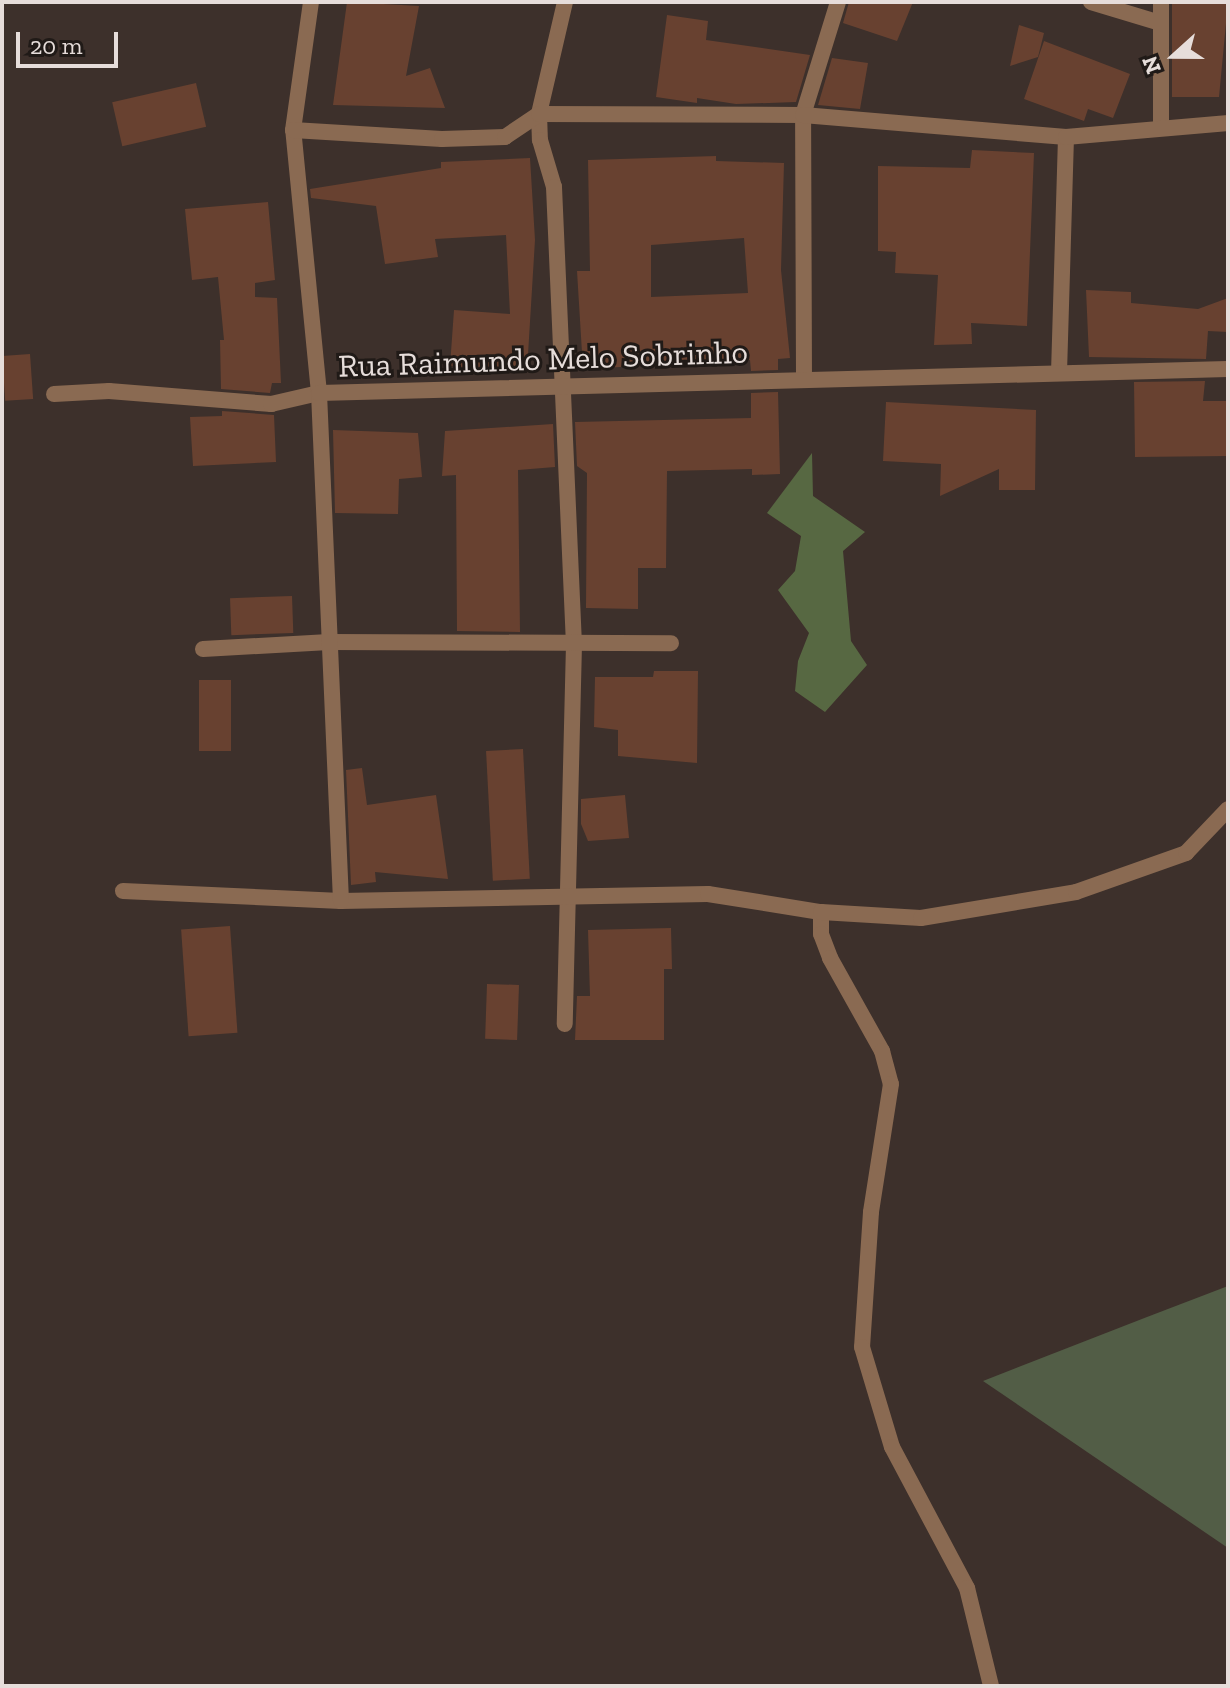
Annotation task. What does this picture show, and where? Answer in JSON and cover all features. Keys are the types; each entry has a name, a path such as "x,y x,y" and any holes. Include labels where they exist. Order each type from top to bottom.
{"street":[{"path":"54,394 109,391 271,404 319,393 293,130 311,2"},
{"path":"565,2 539,114 540,140 554,187 574,644 565,1024"},
{"path":"804,379 803,115 838,2"},
{"path":"1091,2 1160,23"},
{"path":"1161,2 1161,125"},
{"path":"293,130 505,137 539,114 803,115 1066,137 1161,125 1228,123"},
{"path":"1059,373 1066,137"},
{"name":"Rua Raimundo Melo Sobrinho","path":"341,901 319,393 1228,369"},
{"path":"203,649 329,642 671,643"},
{"path":"123,891 341,901 708,894 821,912 921,918 1076,892 1186,853 1228,809"},
{"path":"821,912 821,934 830,958 882,1051 891,1084 871,1212 862,1347 892,1447 967,1588 991,1686"}],"green space":[{"path":"812,453 813,496 865,532 843,551 851,641 867,665 825,712 795,691 798,661 809,633 778,590 795,571 801,536 767,513"},
{"path":"1228,1286 1228,1548 983,1381 1147,1317"}],"building":[{"path":"347,2 419,6 406,76 430,68 445,108 333,105"},
{"path":"849,2 913,2 897,41 843,23"},
{"path":"1172,2 1228,2 1219,97 1172,97"},
{"path":"667,15 708,21 706,40 810,55 796,102 736,104 697,98 697,103 656,97"},
{"path":"1019,25 1044,33 1038,57 1010,66"},
{"path":"1044,41 1130,74 1113,118 1088,109 1084,121 1024,99"},
{"path":"832,58 868,63 860,109 818,105"},
{"path":"196,83 206,127 122,146 112,102"},
{"path":"972,150 1034,153 1027,326 971,323 972,344 934,345 938,275 895,273 896,252 878,251 878,166 970,168"},
{"path":"716,156 716,161 784,163 781,270 790,358 778,359 778,370 751,371 750,360 583,369 577,271 590,271 588,160","holes":["744,238 748,293 651,297 651,245"]},
{"path":"530,158 535,240 527,371 450,366 454,310 510,314 506,235 435,239 438,257 385,264 376,206 311,198 310,189 441,168 441,162"},
{"path":"268,202 275,280 255,283 255,297 277,298 281,383 272,383 270,393 221,389 220,340 224,340 218,277 192,280 185,209"},
{"path":"1086,290 1131,292 1131,303 1198,309 1228,298 1228,332 1208,331 1206,359 1089,357"},
{"path":"30,354 33,399 5,401 2,356"},
{"path":"1205,381 1203,401 1228,401 1228,456 1135,457 1134,382"},
{"path":"778,392 780,474 752,475 752,469 667,471 666,568 638,568 638,609 586,608 587,473 577,466 575,422 751,418 751,393"},
{"path":"886,402 1036,410 1035,490 999,490 999,469 940,496 941,464 883,461"},
{"path":"222,411 274,415 276,462 193,466 190,417 222,416"},
{"path":"553,424 555,467 518,470 520,632 457,631 456,475 442,476 445,431"},
{"path":"333,430 418,433 422,477 399,479 398,514 335,513"},
{"path":"292,596 293,633 231,635 230,598"},
{"path":"654,671 698,671 697,763 618,756 618,730 594,727 595,677 653,677"},
{"path":"199,680 231,680 231,751 199,751"},
{"path":"523,749 530,879 493,881 486,751"},
{"path":"362,768 367,805 436,795 448,879 375,872 376,882 351,885 346,770"},
{"path":"625,795 629,838 588,841 581,824 581,799"},
{"path":"230,926 237,1033 189,1036 181,929"},
{"path":"671,928 672,969 664,969 664,1040 575,1040 577,996 590,996 588,930"},
{"path":"487,984 519,985 517,1040 485,1039"}]}
